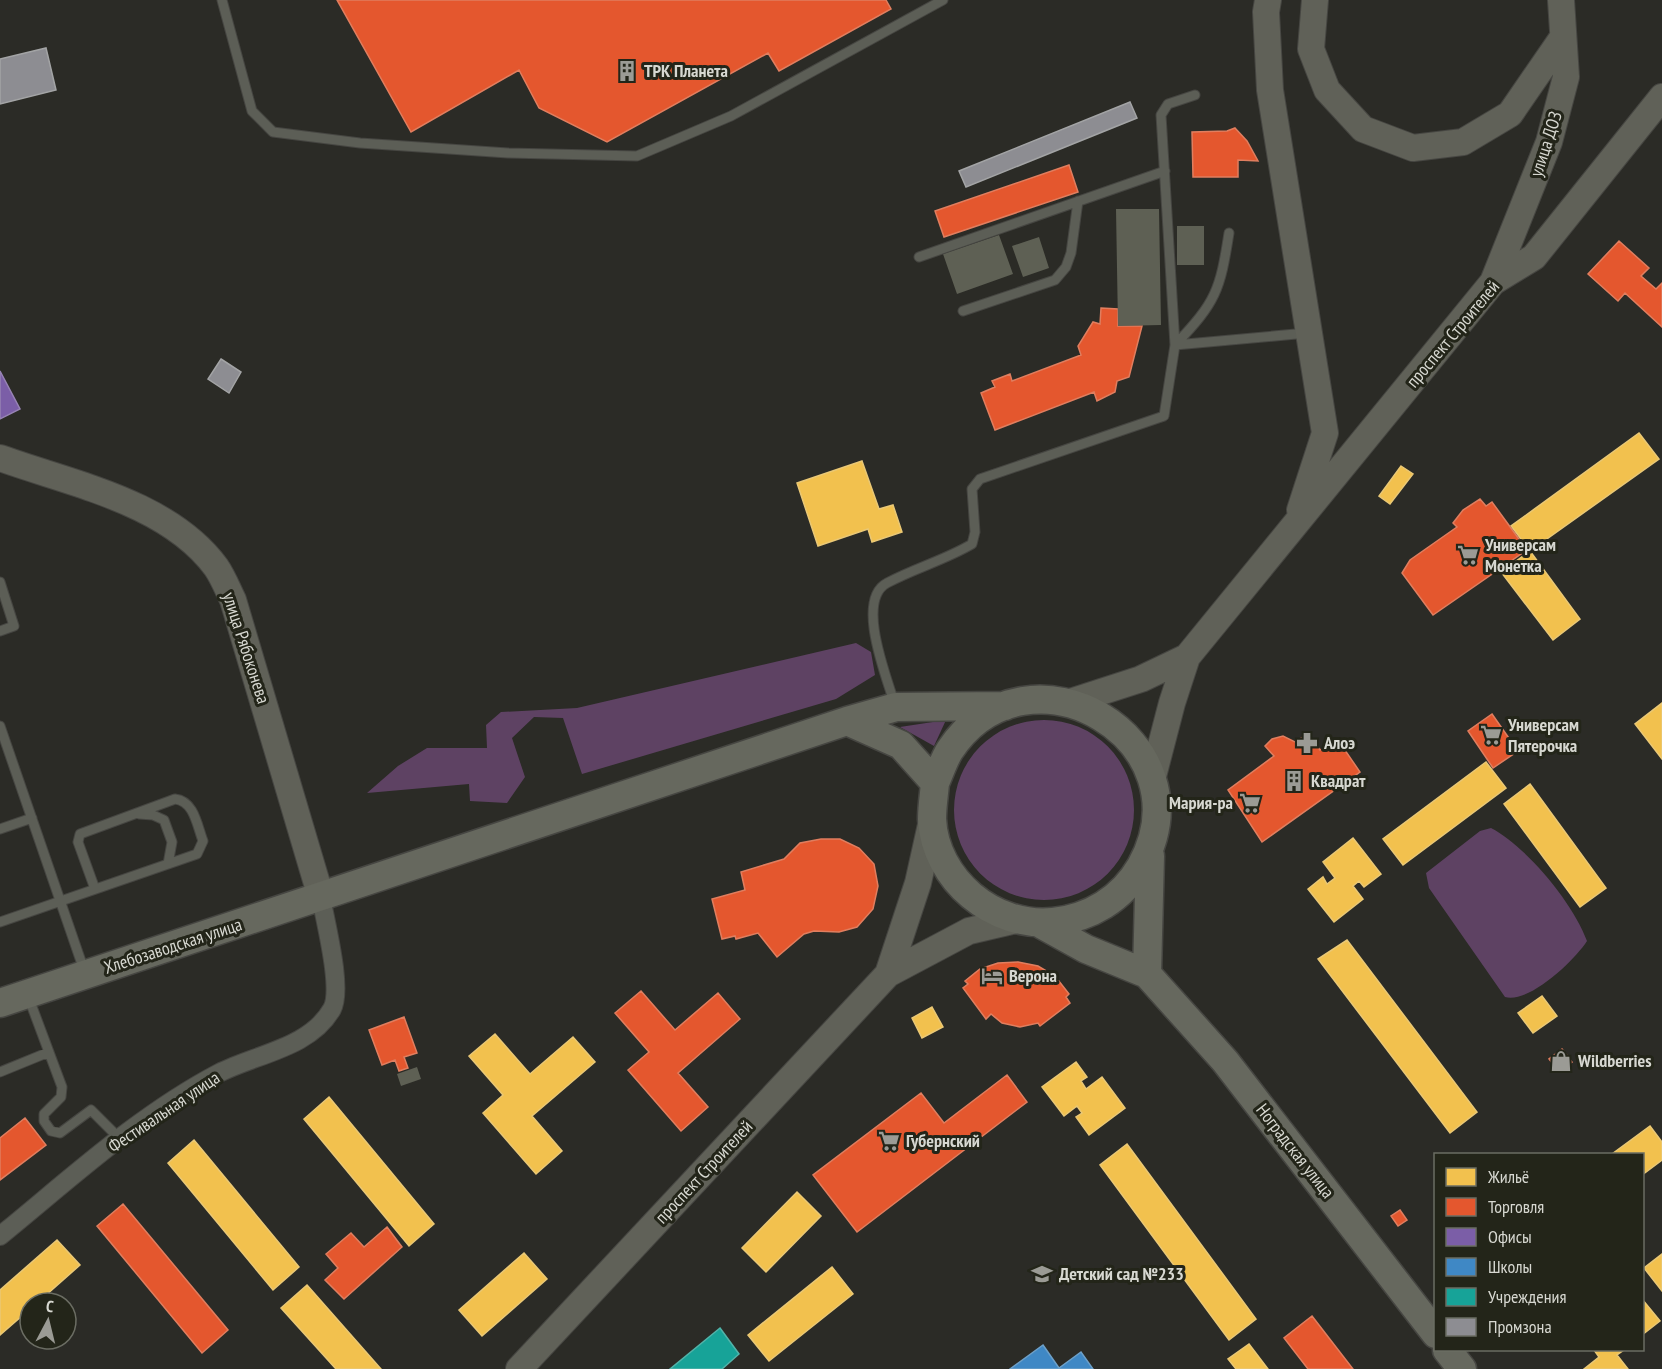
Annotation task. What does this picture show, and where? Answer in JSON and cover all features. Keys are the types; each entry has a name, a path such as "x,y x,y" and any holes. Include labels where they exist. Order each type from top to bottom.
{"main road":[{"path":"1268,0 1266,12 1270,90 1325,433 1295,524"},
{"path":"1315,0 1311,49 1327,90 1362,129 1413,148 1463,142 1510,114 1563,37"},
{"name":"улица ДОЗ","path":"1493,282 1549,142 1566,77 1562,0"},
{"name":"проспект Строителей","path":"1187,657 1493,282 1534,257 1662,97"},
{"name":"улица Рябоконева","path":"0,458 125,502 157,518 186,537 217,568 233,600 333,893"},
{"path":"1070,702 1141,679 1187,657"},
{"path":"1152,780 1172,703 1187,657"},
{"path":"847,721 896,707 1005,706 1038,699 1070,702 1098,713 1122,730 1140,753 1152,780 1157,815 1150,850 1147,974 1028,922 984,906 958,884 940,854 932,820"},
{"path":"888,974 918,883 932,820 935,783 950,750 974,724 1005,706"},
{"path":"847,721 901,745 935,783"},
{"name":"Хлебозаводская улица","path":"0,1003 847,721"},
{"path":"888,974 969,931 1028,922 1074,919 1107,905 1133,880 1150,850"},
{"name":"проспект Строителей","path":"519,1369 888,974"},
{"name":"Ноградская улица","path":"1147,974 1225,1061 1434,1331"},
{"path":"1448,1351 1462,1369"}],"street":[{"name":"Фестивальная улица","path":"0,1236 120,1139 192,1089 221,1072 300,1040 322,1023 333,1007 335,977 333,893"}],"lane":[{"path":"222,0 252,111 273,132 360,143 463,150 637,156 731,116 943,0"},
{"path":"896,707 880,655 872,613 875,594 885,584 957,553 972,544 975,532 972,489 980,479 1164,416 1175,345 1161,115 1168,104 1195,95"},
{"path":"919,256 1165,171"},
{"path":"963,311 1055,280 1066,267 1071,253 1078,201"},
{"path":"1175,345 1206,313 1221,280 1228,233"},
{"path":"1175,345 1309,333"},
{"path":"0,582 14,626 0,631"},
{"path":"0,726 86,975"},
{"path":"0,922 197,854 202,841 189,804 175,799 80,834 78,842 95,889"},
{"path":"133,813 153,815 164,820 172,842 168,864"},
{"path":"0,829 32,818"},
{"path":"28,994 62,1087 61,1096 44,1114 44,1121 51,1131 60,1133 91,1110 120,1139"},
{"path":"0,1071 49,1052"}],"shaded area":[{"path":"856,643 871,652 875,675 836,699 582,774 563,718 534,717 512,738 525,777 507,803 470,801 469,784 367,793 398,766 427,748 487,748 486,725 501,712 577,708"},
{"path":"946,720 934,746 900,727"},
{"path":"1044,720 1078,727 1107,747 1127,776 1134,810 1127,844 1107,873 1078,893 1044,900 1010,893 981,873 961,844 954,810 961,776 981,747 1010,727"},
{"path":"1491,828 1519,848 1547,877 1571,910 1587,941 1572,959 1550,979 1526,994 1515,997 1505,997 1429,888 1426,873 1480,831"}],"building: Жильё":[{"path":"1639,433 1659,459 1530,551 1511,526"},
{"path":"862,461 879,509 893,505 902,532 872,542 868,529 818,546 797,483"},
{"path":"1401,466 1413,474 1390,504 1379,496"},
{"path":"1530,551 1580,619 1553,640 1501,572"},
{"path":"1662,703 1662,759 1635,724"},
{"path":"1486,762 1506,788 1403,865 1383,839"},
{"path":"1530,784 1606,888 1580,907 1504,804"},
{"path":"1353,838 1381,874 1364,887 1359,881 1353,886 1363,899 1334,922 1308,889 1323,877 1327,884 1335,878 1323,862"},
{"path":"1347,940 1477,1112 1450,1133 1318,959"},
{"path":"1542,996 1557,1016 1533,1033 1518,1013"},
{"path":"932,1007 943,1027 922,1038 912,1018"},
{"path":"495,1034 530,1074 573,1037 595,1062 532,1116 562,1151 536,1174 483,1113 503,1095 469,1056"},
{"path":"1076,1062 1087,1077 1081,1081 1086,1089 1102,1077 1125,1108 1089,1135 1076,1117 1082,1113 1077,1106 1064,1116 1042,1087"},
{"path":"329,1097 434,1224 409,1246 304,1119"},
{"path":"1650,1126 1662,1142 1662,1160 1644,1174 1644,1153 1613,1153"},
{"path":"194,1140 299,1267 273,1290 168,1163"},
{"path":"1127,1144 1256,1319 1229,1340 1100,1165"},
{"path":"797,1192 821,1216 766,1272 742,1248"},
{"path":"57,1240 80,1265 51,1291 18,1291 18,1319 0,1335 0,1290"},
{"path":"524,1253 547,1279 482,1336 459,1310"},
{"path":"1662,1254 1662,1291 1644,1268"},
{"path":"832,1267 853,1294 769,1361 748,1335"},
{"path":"307,1285 381,1369 336,1369 281,1308"},
{"path":"1644,1301 1660,1321 1644,1333"},
{"path":"1249,1344 1268,1369 1236,1369 1228,1359"},
{"path":"1595,1351 1623,1351 1617,1355 1628,1369 1584,1369 1599,1357"}],"building: Торговля":[{"name":"ТРК Планета","path":"337,0 886,0 891,9 779,71 768,53 607,142 539,108 519,70 411,132"},
{"path":"1235,128 1247,141 1258,161 1238,160 1238,177 1193,177 1192,132 1227,131"},
{"path":"1069,165 1078,192 944,237 935,211"},
{"path":"1619,241 1649,268 1641,276 1656,289 1662,283 1662,327 1625,293 1618,301 1588,274"},
{"path":"1101,308 1118,309 1118,326 1142,326 1129,377 1117,381 1115,392 1097,401 1094,392 995,430 981,393 995,387 992,381 1010,374 1012,381 1081,355 1078,346 1093,322 1100,324"},
{"name":"Универсам Монетка","path":"1480,499 1486,506 1492,502 1527,550 1433,615 1402,573 1410,560 1457,527 1453,523 1463,510"},
{"path":"1492,714 1518,751 1493,768 1468,731"},
{"name":"Квадрат","path":"1308,734 1320,750 1338,740 1360,772 1262,842 1228,790 1274,756 1265,746 1272,739 1283,736 1295,742"},
{"path":"821,839 840,839 859,848 874,864 878,886 873,909 857,927 839,932 814,931 804,934 777,957 758,933 736,939 735,936 722,939 712,899 745,890 741,872 784,859 800,843"},
{"path":"1018,962 1038,966 1055,976 1069,994 1066,997 1070,1003 1040,1026 1038,1023 1020,1027 1002,1023 991,1014 986,1019 963,988 968,984 965,981 980,969 998,963"},
{"path":"641,991 675,1030 718,993 740,1019 678,1073 708,1107 681,1131 628,1070 649,1052 615,1013"},
{"path":"404,1017 417,1053 404,1057 408,1068 399,1071 395,1060 382,1065 369,1030"},
{"name":"Wildberries","path":"1562,1049 1572,1062 1559,1072 1549,1059"},
{"path":"1007,1075 1027,1102 857,1232 813,1175 921,1093 944,1123"},
{"path":"25,1118 46,1145 0,1180 0,1138"},
{"path":"123,1204 228,1330 202,1353 97,1226"},
{"path":"1400,1210 1407,1220 1398,1226 1391,1216"},
{"path":"387,1227 402,1247 344,1299 325,1280 338,1268 326,1254 351,1233 364,1247"},
{"path":"1312,1316 1353,1369 1308,1369 1284,1338"}],"building: Офисы":[{"path":"0,371 20,409 0,419"}],"building: Школы":[{"path":"1043,1345 1059,1368 1081,1352 1093,1369 1010,1369"}],"building: Учреждения":[{"path":"720,1328 739,1354 722,1369 670,1369"}],"building: Промзона":[{"path":"46,48 56,90 0,104 0,59"},
{"path":"1130,102 1137,118 966,187 959,171"},
{"path":"221,359 241,372 229,393 208,379"}],"building: Прочее":[{"path":"1116,209 1159,209 1161,325 1118,326"},
{"path":"1177,226 1204,226 1204,265 1177,265"},
{"path":"999,235 1013,274 957,294 943,254"},
{"path":"1039,237 1049,268 1023,277 1012,246"},
{"path":"417,1067 421,1079 401,1086 397,1074"}],"place":[{"name":"ТРК Планета","path":"627,71"},
{"name":"Универсам Монетка","path":"1468,555"},
{"name":"Универсам Пятерочка","path":"1491,735"},
{"name":"Алоэ","path":"1307,743"},
{"name":"Квадрат","path":"1294,781"},
{"name":"Мария-ра","path":"1250,803"},
{"name":"Верона","path":"992,976"},
{"name":"Wildberries","path":"1561,1061"},
{"name":"Губернский","path":"889,1141"},
{"name":"Детский сад №233","path":"1042,1274"}]}
